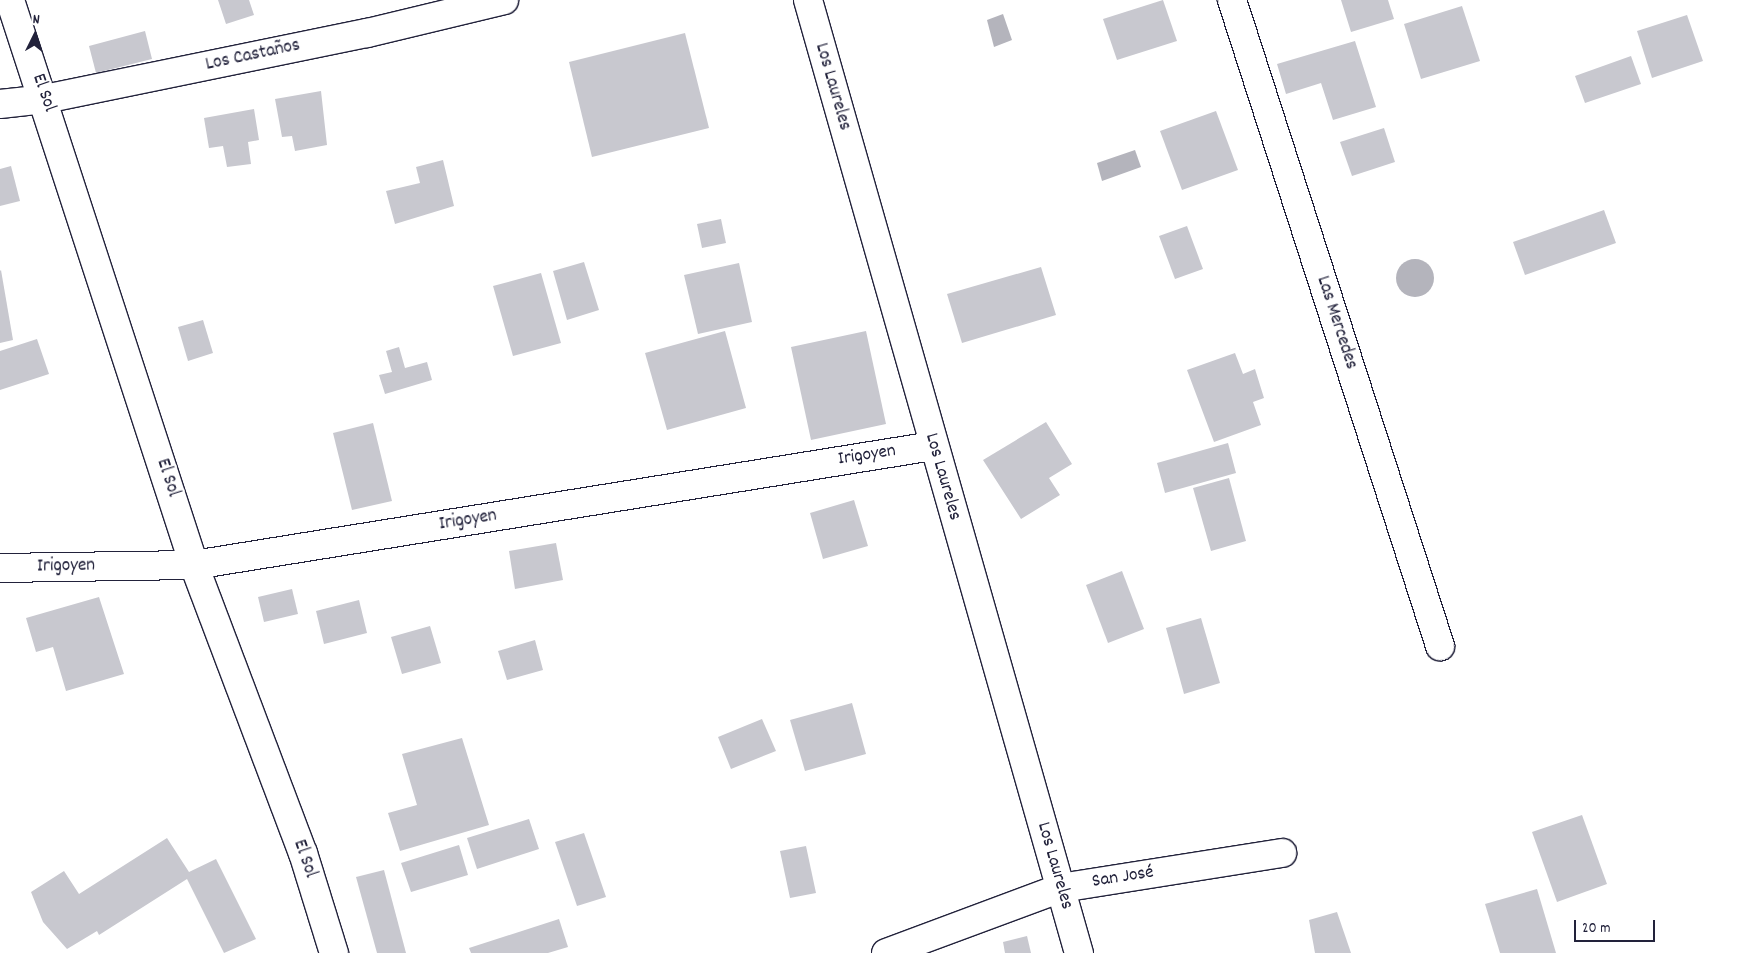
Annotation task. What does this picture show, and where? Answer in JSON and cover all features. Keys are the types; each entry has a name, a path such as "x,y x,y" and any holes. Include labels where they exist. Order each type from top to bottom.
{"street":[{"name":"El Sol","path":"10,0 45,99 194,565 303,853 334,953"},
{"name":"Los Castaños","path":"0,104 45,99 504,0"},
{"name":"Los Laureles","path":"808,0 933,446 1079,953"},
{"name":"Las Mercedes","path":"1232,0 1440,646"},
{"name":"Irigoyen","path":"0,568 194,565 933,446"},
{"name":"San José","path":"886,953 1061,888 1282,853"}],"shaded area":[{"path":"1003,14 1012,40 994,47 987,20"},
{"path":"1135,150 1141,167 1102,181 1097,163"},
{"path":"1415,259 1422,260 1428,265 1433,271 1433,285 1428,291 1422,296 1415,297 1408,296 1402,291 1397,285 1396,278 1397,271 1402,265 1408,260"}],"building":[{"path":"218,0 249,0 254,15 226,24"},
{"path":"1163,0 1177,41 1117,60 1103,19"},
{"path":"1341,0 1388,0 1394,19 1351,32"},
{"path":"1462,6 1480,61 1421,79 1404,24"},
{"path":"1687,15 1703,61 1652,78 1637,31"},
{"path":"145,31 152,59 96,73 89,46"},
{"path":"685,33 709,128 592,157 569,62"},
{"path":"1355,41 1376,107 1333,120 1321,83 1286,94 1277,64"},
{"path":"1631,56 1641,84 1585,103 1575,76"},
{"path":"321,91 327,145 295,151 292,136 282,137 275,99"},
{"path":"254,109 259,140 248,142 251,164 227,167 223,146 209,148 204,118"},
{"path":"1216,111 1238,170 1182,190 1160,131"},
{"path":"1384,128 1395,162 1352,176 1340,142"},
{"path":"443,160 454,206 395,224 386,191 420,183 416,167"},
{"path":"11,166 20,201 0,206 0,169"},
{"path":"1604,210 1616,243 1525,275 1513,242"},
{"path":"721,219 726,243 702,248 697,224"},
{"path":"1187,226 1203,269 1175,279 1159,236"},
{"path":"584,262 599,310 567,320 553,271"},
{"path":"739,263 752,322 698,334 684,275"},
{"path":"1041,267 1056,315 962,343 947,294"},
{"path":"0,271 13,340 0,343"},
{"path":"541,273 561,343 513,356 493,286"},
{"path":"203,320 213,353 188,361 178,327"},
{"path":"725,331 746,408 667,430 645,353"},
{"path":"866,331 886,424 811,440 791,347"},
{"path":"37,339 49,374 0,390 0,351"},
{"path":"399,347 405,368 427,362 432,380 385,394 379,375 392,372 386,351"},
{"path":"1235,353 1243,374 1255,369 1264,398 1253,402 1261,425 1214,442 1187,370"},
{"path":"1046,422 1072,464 1049,478 1060,495 1021,519 983,460"},
{"path":"373,423 392,501 352,510 333,433"},
{"path":"1228,443 1236,473 1165,493 1157,463"},
{"path":"1229,478 1246,541 1211,551 1193,488"},
{"path":"854,500 868,546 823,559 810,513"},
{"path":"556,543 563,580 515,589 509,551"},
{"path":"1122,571 1144,629 1108,643 1086,585"},
{"path":"292,589 298,614 264,622 258,597"},
{"path":"99,597 124,674 66,691 53,647 36,652 26,618"},
{"path":"359,600 367,633 324,644 316,611"},
{"path":"1201,618 1220,683 1184,694 1166,628"},
{"path":"430,626 441,663 402,674 391,637"},
{"path":"535,640 543,670 507,680 498,651"},
{"path":"852,703 866,754 805,771 790,720"},
{"path":"762,719 776,751 731,769 718,737"},
{"path":"462,738 489,825 400,851 388,813 417,805 402,754"},
{"path":"1582,815 1607,884 1557,902 1532,832"},
{"path":"529,819 539,849 477,869 467,838"},
{"path":"584,833 606,897 577,906 555,842"},
{"path":"167,838 189,872 216,859 256,939 224,953 187,879 99,935 97,931 67,949 43,922 31,892 64,871 79,894"},
{"path":"459,845 468,875 411,892 401,863"},
{"path":"806,846 816,893 790,898 780,851"},
{"path":"384,870 406,953 377,953 356,877"},
{"path":"1537,889 1556,953 1500,953 1485,904"},
{"path":"1337,912 1351,953 1315,953 1309,920"},
{"path":"559,919 568,947 548,953 471,953 469,948"},
{"path":"1027,936 1031,953 1005,953 1003,942"}]}
